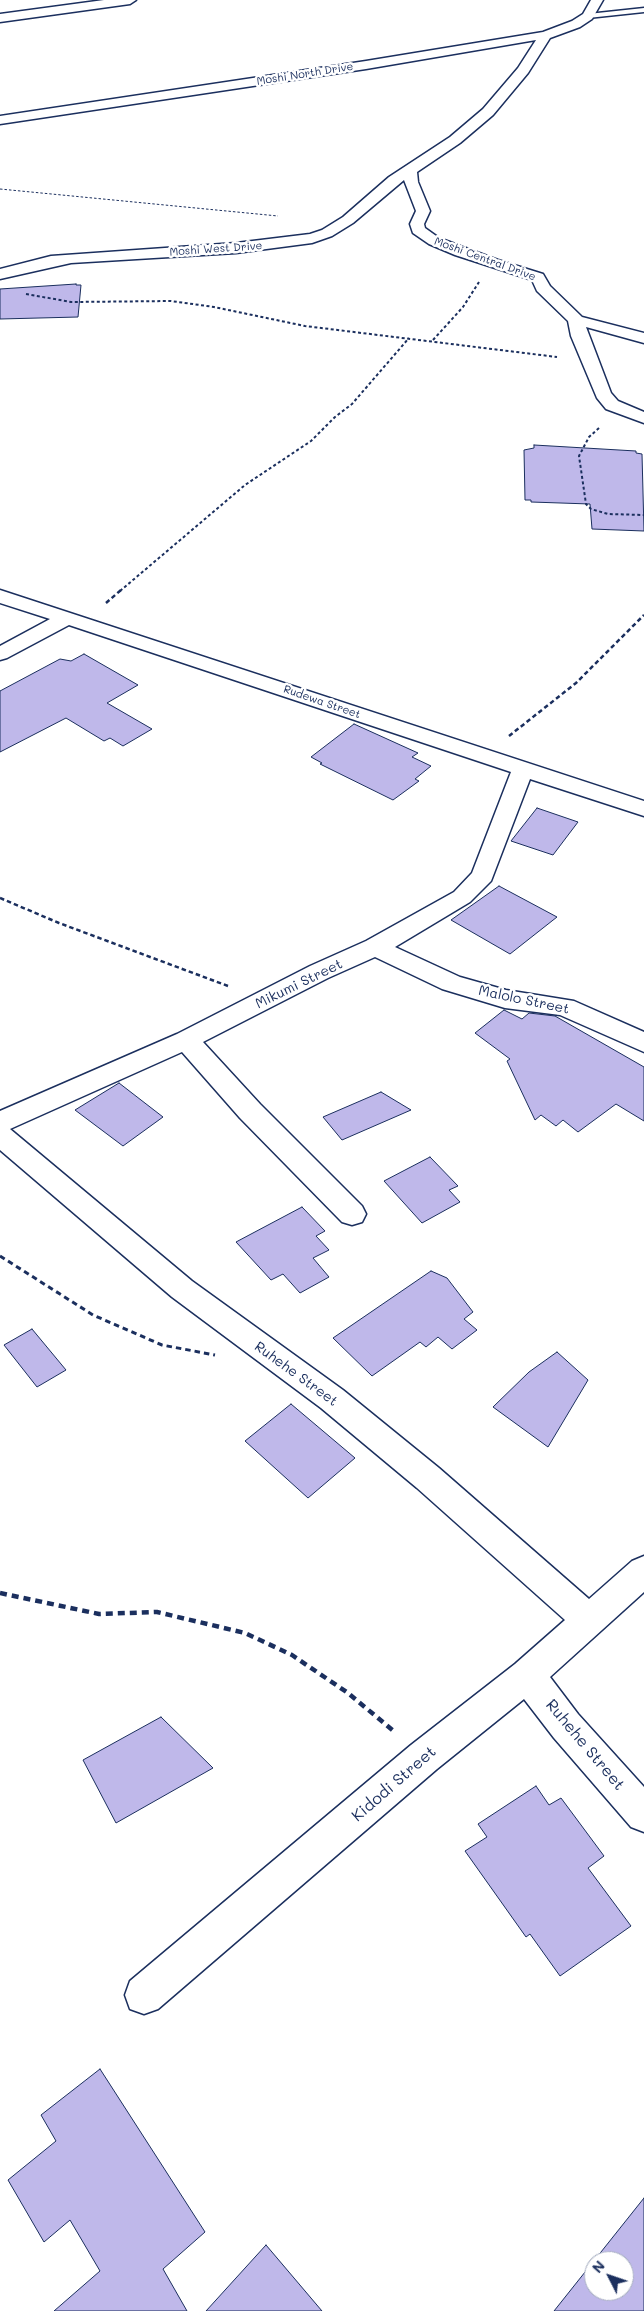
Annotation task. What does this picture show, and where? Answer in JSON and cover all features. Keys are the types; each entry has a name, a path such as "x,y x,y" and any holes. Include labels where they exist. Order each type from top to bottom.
{"street":[{"path":"0,18 130,0"},
{"path":"588,16 597,0"},
{"name":"Moshi North Drive","path":"0,120 546,35 576,24 588,16"},
{"path":"410,170 455,140 488,112 523,70 546,35"},
{"name":"Moshi Central Drive","path":"410,170 411,182 422,203 423,211 417,224 418,230 434,241 493,264 538,277 543,288 576,320"},
{"name":"Moshi West Drive","path":"0,274 50,261 71,258 236,248 312,238 327,233 348,220 394,180 410,170"},
{"path":"644,338 576,320 579,336 588,361 603,394 612,405 644,418"},
{"name":"Rudewa Street","path":"0,596 644,809"},
{"path":"0,654 75,620"},
{"name":"Mikumi Street","path":"0,1122 186,1040 375,947 432,916 462,897 483,876 523,769"},
{"path":"619,800 644,797"},
{"name":"Malolo Street","path":"375,947 451,983 506,999 565,1006 644,1043"},
{"path":"186,1040 250,1110 352,1214"},
{"name":"Ruhehe Street","path":"0,1135 182,1289 279,1362 332,1399 588,1619"},
{"name":"Kidodi Street","path":"144,1995 424,1757 527,1675 644,1571"},
{"name":"Ruhehe Street","path":"527,1675 566,1726 644,1814"}],"lane":[{"path":"588,16 644,10"}],"path":[{"path":"0,189 284,217"},
{"path":"433,341 463,307 493,264"},
{"path":"25,294 70,302 113,300 171,301 214,307 305,326 588,361"},
{"path":"75,620 245,485 311,441 335,417 352,404 409,338"},
{"path":"624,410 589,437 579,456 582,486 586,504 591,509 608,514 644,515"},
{"path":"484,755 576,683 644,616"},
{"path":"0,898 59,923 181,967 263,1001"},
{"path":"0,1256 93,1315 162,1345 224,1356"},
{"path":"0,1593 98,1614 157,1612 246,1633 292,1655 348,1693 424,1757"}],"building":[{"path":"81,285 78,317 0,319 0,289"},
{"path":"534,445 636,451 636,453 642,454 644,531 592,529 590,504 531,502 531,500 525,500 524,450 534,448"},
{"path":"84,654 138,685 107,703 152,729 123,746 110,738 104,741 66,718 0,752 0,691 60,659 71,661"},
{"path":"354,724 418,753 412,757 431,766 415,779 419,781 393,800 320,764 322,763 311,757"},
{"path":"537,808 578,822 553,855 511,841"},
{"path":"499,886 557,917 510,954 451,920"},
{"path":"504,1010 522,1019 529,1013 555,1016 644,1067 644,1121 616,1104 578,1132 563,1120 556,1126 541,1115 535,1120 507,1061 510,1059 475,1033"},
{"path":"119,1083 163,1117 123,1146 75,1110"},
{"path":"381,1092 411,1110 342,1140 323,1117"},
{"path":"430,1157 458,1186 449,1190 460,1202 422,1223 384,1181"},
{"path":"302,1207 325,1231 316,1236 329,1250 313,1258 329,1277 300,1293 283,1274 271,1280 236,1242"},
{"path":"431,1271 447,1278 473,1312 464,1319 477,1330 452,1349 438,1337 426,1347 420,1342 372,1376 333,1338"},
{"path":"32,1329 66,1370 37,1387 4,1345"},
{"path":"557,1352 588,1380 548,1447 493,1407 529,1372"},
{"path":"291,1404 355,1458 308,1498 245,1441"},
{"path":"161,1717 213,1768 116,1823 83,1760"},
{"path":"536,1786 549,1805 561,1798 604,1856 588,1868 631,1926 560,1976 530,1934 526,1937 465,1851 487,1837 478,1824"},
{"path":"100,2069 205,2232 163,2269 187,2311 54,2311 100,2271 70,2220 44,2242 8,2180 56,2141 41,2115"},
{"path":"644,2198 644,2311 554,2311 584,2273 584,2301 634,2301 634,2251 602,2251"},
{"path":"266,2245 322,2311 206,2311"}]}
